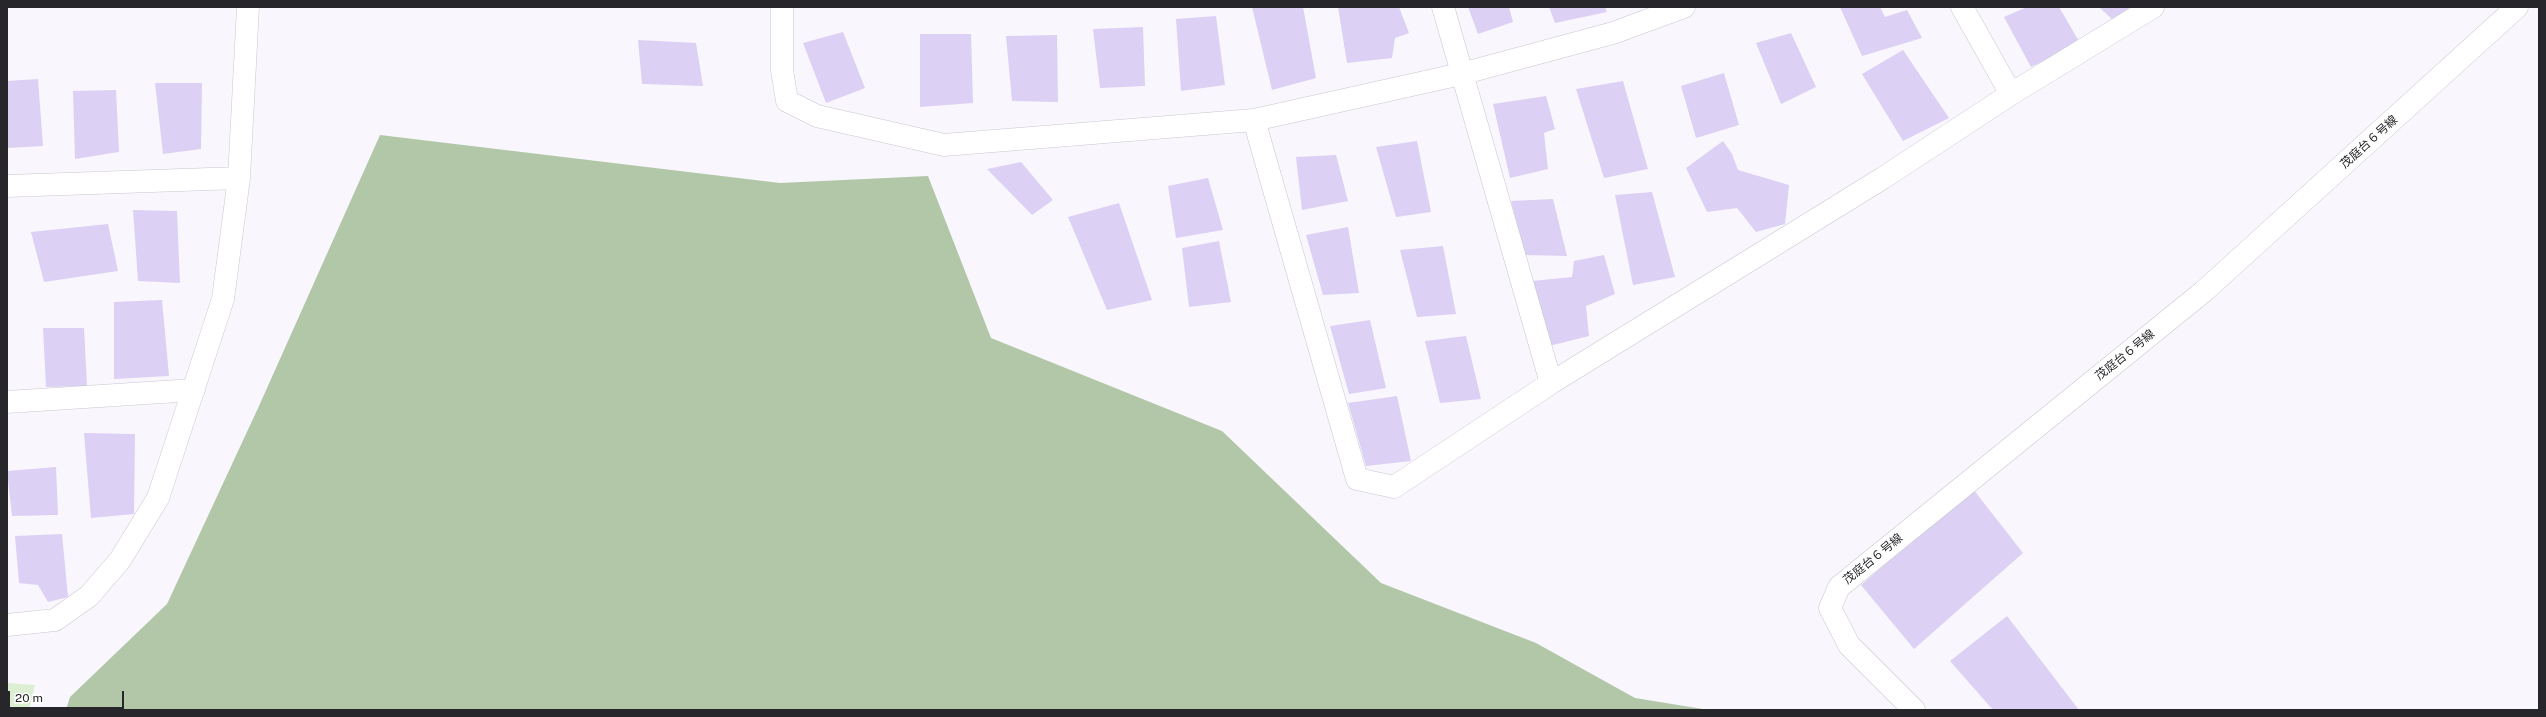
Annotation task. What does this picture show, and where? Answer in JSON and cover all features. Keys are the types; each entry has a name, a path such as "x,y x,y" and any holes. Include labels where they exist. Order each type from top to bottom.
{"street":[{"path":"7,626 56,620 89,596 120,560 158,498 223,299 239,178 248,7"},
{"path":"782,7 782,70 787,101 817,116 944,145 1254,120 1461,74 1613,33 1684,7"},
{"path":"1443,7 1551,383"},
{"path":"1962,7 2011,94"},
{"path":"1254,120 1356,479 1394,487 1551,383 1883,178 2011,94 2153,7"},
{"name":"茂庭台６号線","path":"1914,710 1849,645 1830,608 1840,587 2203,292 2517,7"},
{"path":"7,186 239,178"},
{"path":"7,402 194,390"}],"green space":[{"path":"380,135 780,183 928,176 991,338 1222,431 1381,583 1536,643 1635,698 1709,710 66,710 70,697 167,604 259,406"},
{"path":"7,683 35,685 29,710 7,710"}],"building":[{"path":"1252,7 1303,7 1316,78 1272,90"},
{"path":"1338,7 1399,7 1409,33 1395,38 1392,58 1347,63"},
{"path":"1468,7 1509,7 1513,22 1478,34"},
{"path":"1549,7 1605,7 1607,12 1555,23"},
{"path":"1840,7 1880,7 1885,17 1907,10 1922,38 1862,56"},
{"path":"2027,7 2059,7 2080,43 2031,67 2004,17"},
{"path":"2099,7 2130,7 2113,20"},
{"path":"1216,16 1225,85 1181,91 1176,19"},
{"path":"1143,27 1145,86 1100,88 1093,29"},
{"path":"843,32 865,88 826,103 803,43"},
{"path":"1791,33 1816,87 1781,104 1756,43"},
{"path":"920,34 971,34 973,103 920,107"},
{"path":"1057,35 1058,102 1012,101 1006,36"},
{"path":"638,40 696,43 703,86 642,84"},
{"path":"1903,50 1949,118 1903,141 1862,74"},
{"path":"1724,73 1739,125 1696,138 1681,86"},
{"path":"38,79 43,146 7,148 7,81"},
{"path":"1623,81 1648,169 1604,178 1576,89"},
{"path":"155,83 202,83 201,149 163,154"},
{"path":"116,90 119,152 75,159 73,91"},
{"path":"1546,96 1555,129 1544,133 1548,169 1510,178 1493,104"},
{"path":"1417,141 1431,212 1396,217 1376,147"},
{"path":"1723,141 1732,154 1738,170 1789,185 1785,224 1756,232 1737,208 1707,212 1686,168"},
{"path":"1336,155 1348,201 1302,210 1296,157"},
{"path":"1021,162 1053,200 1032,215 987,169"},
{"path":"1208,178 1223,230 1176,238 1168,186"},
{"path":"1652,192 1675,277 1633,285 1615,195"},
{"path":"1553,199 1567,256 1525,255 1511,201"},
{"path":"1119,203 1152,300 1107,310 1068,217"},
{"path":"133,210 177,211 180,283 138,281"},
{"path":"108,224 118,271 44,282 31,232"},
{"path":"1348,227 1359,293 1323,295 1306,235"},
{"path":"1219,241 1231,302 1189,307 1182,248"},
{"path":"1443,246 1456,314 1417,317 1400,250"},
{"path":"1604,255 1615,294 1586,306 1589,336 1549,346 1532,281 1572,277 1574,261"},
{"path":"162,300 169,376 114,379 114,302"},
{"path":"1370,320 1386,388 1349,394 1330,326"},
{"path":"43,328 84,328 87,386 46,387"},
{"path":"1466,336 1481,399 1440,403 1425,341"},
{"path":"1397,396 1411,461 1366,466 1348,403"},
{"path":"84,433 135,434 134,514 91,518"},
{"path":"56,467 58,515 12,516 7,471"},
{"path":"1973,489 2023,553 1914,649 1861,585"},
{"path":"62,534 68,597 48,602 38,585 19,583 15,536"},
{"path":"2007,616 2079,710 1993,710 1950,661"}]}
